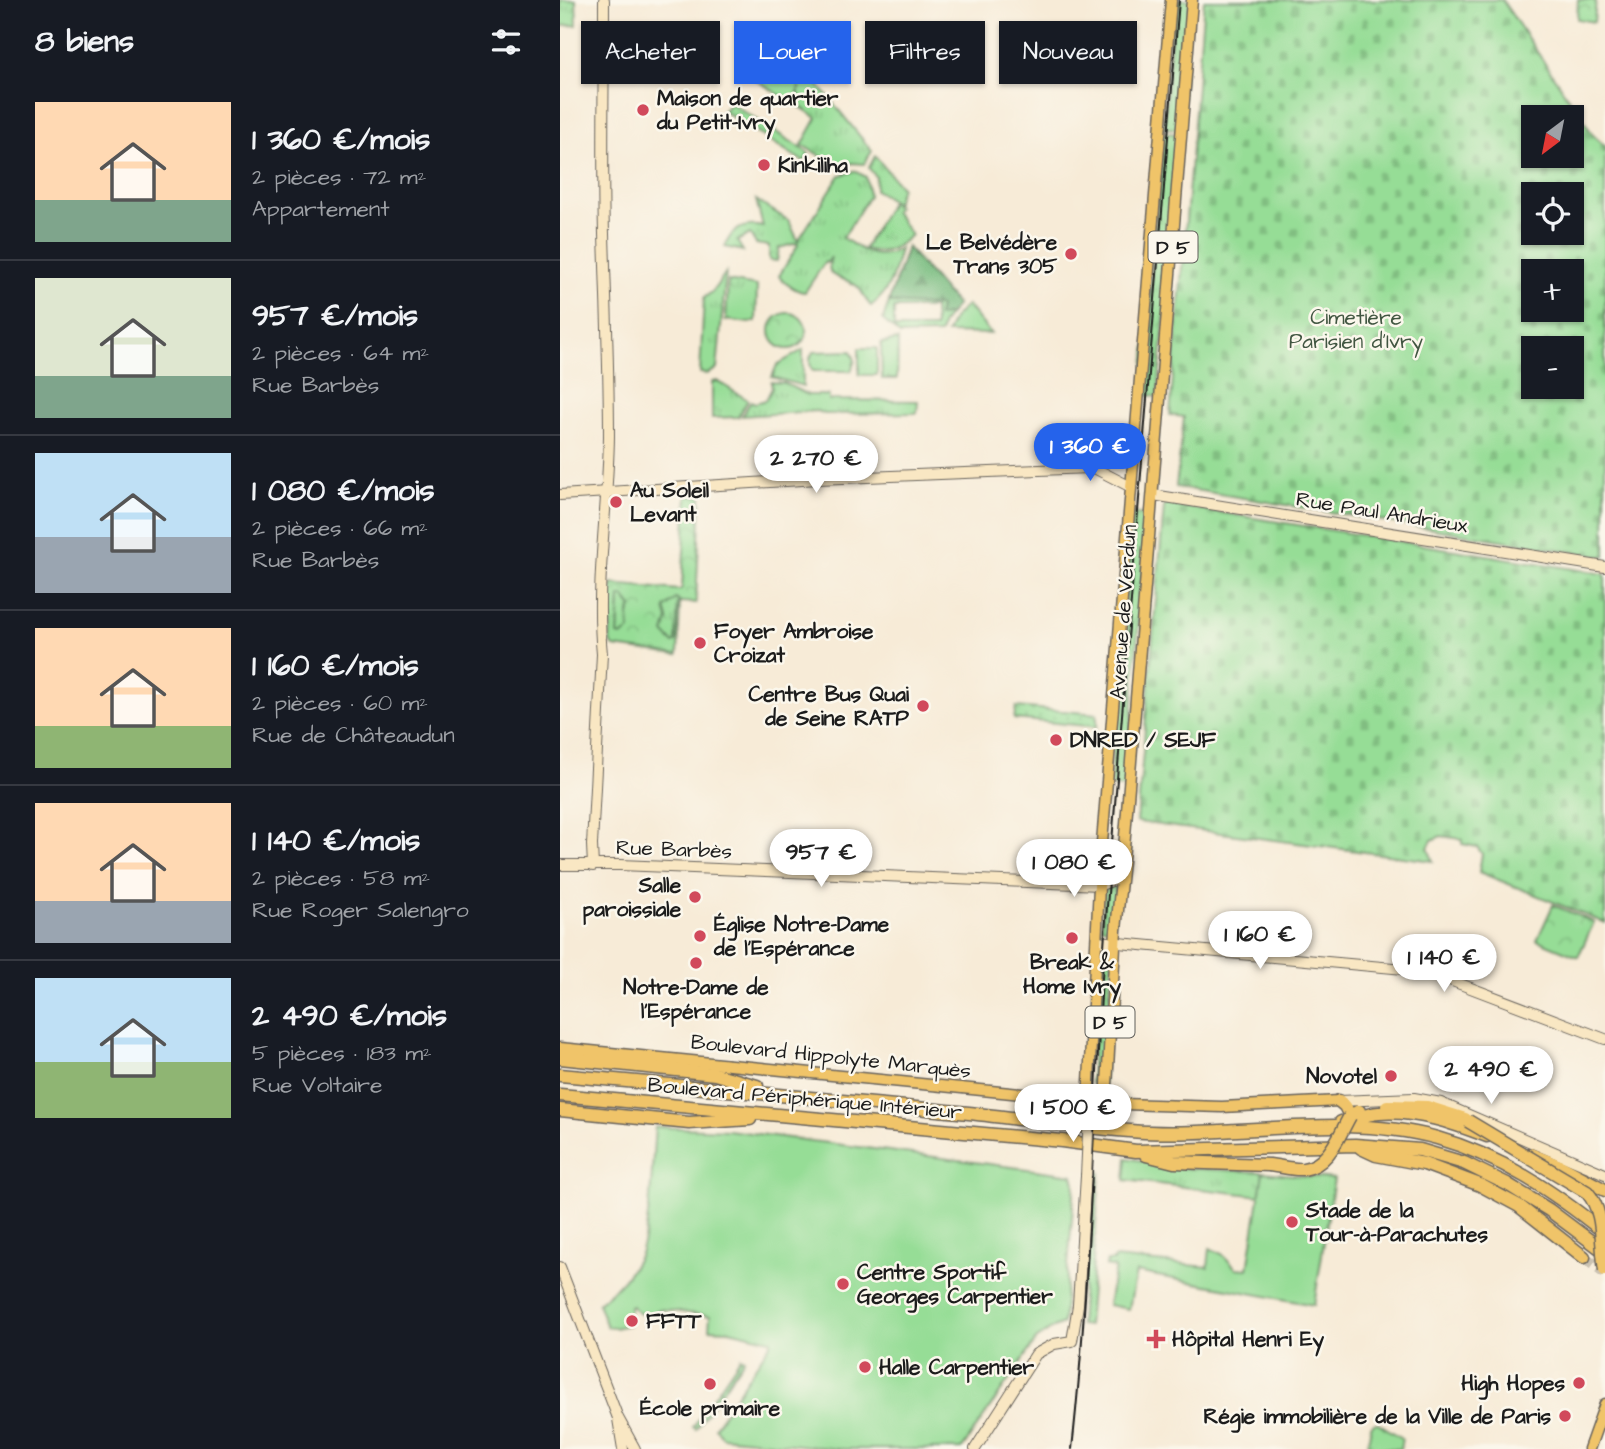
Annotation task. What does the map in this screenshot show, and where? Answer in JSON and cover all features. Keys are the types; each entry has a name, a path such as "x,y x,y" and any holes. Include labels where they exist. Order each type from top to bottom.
{"highway":[{"path":"560,1058 715,1073 785,1094"},
{"path":"560,1075 785,1094 1129,1131 1223,1132 1323,1126 1403,1131 1469,1149 1524,1175 1605,1233"},
{"name":"Boulevard Périphérique Intérieur","path":"560,1095 1062,1141 1136,1151 1355,1145 1420,1150 1464,1163 1529,1197 1605,1252"},
{"path":"1339,1101 1350,1116"},
{"path":"1136,1151 1174,1162 1297,1169 1314,1166 1327,1155 1350,1116 1374,1106 1418,1106 1436,1109 1468,1121 1587,1192 1601,1204 1605,1218 1605,1271"},
{"path":"560,1110 689,1123 789,1116"},
{"path":"1323,1126 1379,1113 1423,1115 1451,1123 1548,1161 1605,1189"},
{"path":"1355,1145 1376,1155 1424,1164 1480,1185 1519,1206 1584,1257"}],"main road":[{"path":"593,866 602,654 599,625 600,589 609,434 604,234 604,0"},
{"name":"Avenue de Verdun","path":"1096,1104 1100,885 1171,0"},
{"name":"Avenue de Verdun","path":"1096,1104 1115,942 1192,0"},
{"path":"560,495 818,479 1089,468 1153,495"},
{"name":"Rue Paul Andrieux","path":"1153,495 1605,567"},
{"name":"Rue Barbès","path":"560,866 620,865 1100,885 1120,878"},
{"path":"1097,941 1426,971 1605,1038"},
{"name":"Boulevard Hippolyte Marquès","path":"560,1048 1096,1104 1222,1107 1339,1101"},
{"path":"1339,1101 1414,1098 1441,1103 1605,1174"},
{"path":"975,1449 1036,1354 1054,1344 1072,1341 1078,1305 1086,1176 1096,1104"},
{"path":"560,1267 618,1418 635,1449"},
{"path":"1589,1449 1605,1404"},
{"path":"618,1418 623,1449"}],"green space":[{"path":"560,0 576,0 577,25 560,26"},
{"path":"1174,0 1190,0 1180,129 1164,128"},
{"name":"Cimetière Parisien d'Ivry","path":"1204,0 1502,0 1573,105 1521,105 1521,168 1584,168 1584,121 1605,146 1605,557 1176,487 1184,417 1170,415"},
{"path":"1578,0 1596,0 1594,22 1577,19"},
{"path":"762,84 818,84 872,151 864,164 851,163 841,168 802,145 817,118 799,106 799,86 796,105"},
{"path":"731,103 807,152 809,155 804,162 723,111"},
{"path":"1163,133 1179,134 1158,397 1142,395"},
{"path":"875,156 901,187 896,203 875,190 876,177 869,168"},
{"path":"855,171 866,177 869,196 843,238 864,251 877,255 900,249 887,287 871,306 858,287 832,274 829,265 831,257 805,292 784,281 779,276 797,243 779,248 777,261 769,260 769,246 756,244 750,234 737,241 743,251 725,247 739,229 763,227 756,200 789,221 798,241 840,175"},
{"path":"891,202 898,207 894,211 911,235 889,250 864,249"},
{"path":"907,247 957,305 943,323 940,334 900,335 883,320","holes":["894,308 934,308 935,328 894,328"]},
{"path":"907,247 957,305 950,314 938,317 940,306 889,301"},
{"path":"726,272 717,369 707,374 700,373 704,298 713,291"},
{"path":"728,281 757,286 756,321 750,323 726,320"},
{"path":"967,305 991,334 947,333 953,319"},
{"path":"788,313 800,319 806,331 800,343 788,349 776,343 770,331 776,319"},
{"path":"898,340 897,379 882,379 881,343"},
{"path":"859,348 877,348 877,375 859,375"},
{"path":"803,350 803,386 772,377 777,365"},
{"path":"851,351 855,360 851,371 813,371 810,364 813,352"},
{"path":"717,381 748,400 738,417 712,418 712,382"},
{"path":"771,382 784,383 808,395 829,395 829,400 918,401 917,413 825,414 817,411 742,416 751,401 755,403 766,400 772,388"},
{"path":"687,496 701,496 696,603 680,602 678,655 614,647 610,642 612,584 679,590 682,588","holes":["623,596 632,607 629,615 630,630 621,636 618,635 620,597","676,599 676,642 673,643 664,633 668,619 665,608"]},
{"path":"1166,504 1605,574 1605,923 1479,872 1482,854 1477,847 1462,844 1462,839 1441,836 1432,840 1428,848 1433,861 1137,822"},
{"path":"1132,513 1146,515 1127,788 1110,786"},
{"path":"620,596 632,607 629,612 630,630 621,636 618,635"},
{"path":"675,598 678,600 676,642 673,643 664,633 668,619 665,609"},
{"path":"1016,707 1097,714 1097,727 1014,719"},
{"path":"1116,883 1113,928 1102,927 1104,888"},
{"path":"1553,905 1594,922 1578,957 1537,940"},
{"path":"1099,959 1112,960 1104,1084 1091,1083"},
{"name":"Centre Sportif Georges Carpentier","path":"655,1127 728,1130 1073,1175 1075,1183 1063,1324 1036,1340 962,1449 837,1449 722,1437 715,1427 771,1340 729,1330 709,1329 710,1316 659,1309 644,1315 632,1306 629,1325 607,1327 598,1303 625,1277 638,1258 642,1246 648,1213"},
{"path":"1127,1158 1181,1168 1263,1172 1260,1196 1125,1180"},
{"path":"1091,1172 1100,1172 1088,1326 1080,1325"},
{"name":"Stade de la Tour-à-Parachutes","path":"1263,1172 1334,1179 1314,1305 1136,1272 1129,1309 1108,1305 1115,1268 1106,1266 1107,1261 1114,1261 1114,1258 1208,1267 1210,1248 1222,1254 1236,1268 1248,1269"},
{"path":"741,1357 744,1359 696,1429 693,1427"},
{"path":"1374,1423 1402,1438 1400,1449 1371,1448 1368,1443"}],"tunnel":[{"path":"1584,1257 1605,1273"}],"tram line":[{"path":"1072,1449 1088,1255 1105,932 1179,0"}],"place":[{"name":"Maison de quartier du Petit-Ivry","path":"643,110"},
{"name":"Kinkiliha","path":"764,165"},
{"name":"Le Belvédère Trans 305","path":"1071,254"},
{"name":"Au Soleil Levant","path":"616,502"},
{"name":"Foyer Ambroise Croizat","path":"700,643"},
{"name":"Centre Bus Quai de Seine RATP","path":"923,706"},
{"name":"DNRED / SEJF","path":"1056,740"},
{"name":"Salle paroissiale","path":"695,897"},
{"name":"Église Notre-Dame de l'Espérance","path":"700,936"},
{"name":"Break & Home Ivry","path":"1072,938"},
{"name":"Notre-Dame de l'Espérance","path":"696,963"},
{"name":"Novotel","path":"1391,1076"},
{"name":"Stade de la Tour-à-Parachutes","path":"1292,1222"},
{"name":"Centre Sportif Georges Carpentier","path":"843,1284"},
{"name":"FFTT","path":"632,1321"},
{"name":"Hôpital Henri Ey","path":"1156,1339"},
{"name":"Halle Carpentier","path":"865,1367"},
{"name":"High Hopes","path":"1579,1383"},
{"name":"École primaire","path":"710,1384"},
{"name":"Régie immobilière de la Ville de Paris","path":"1565,1416"}]}
